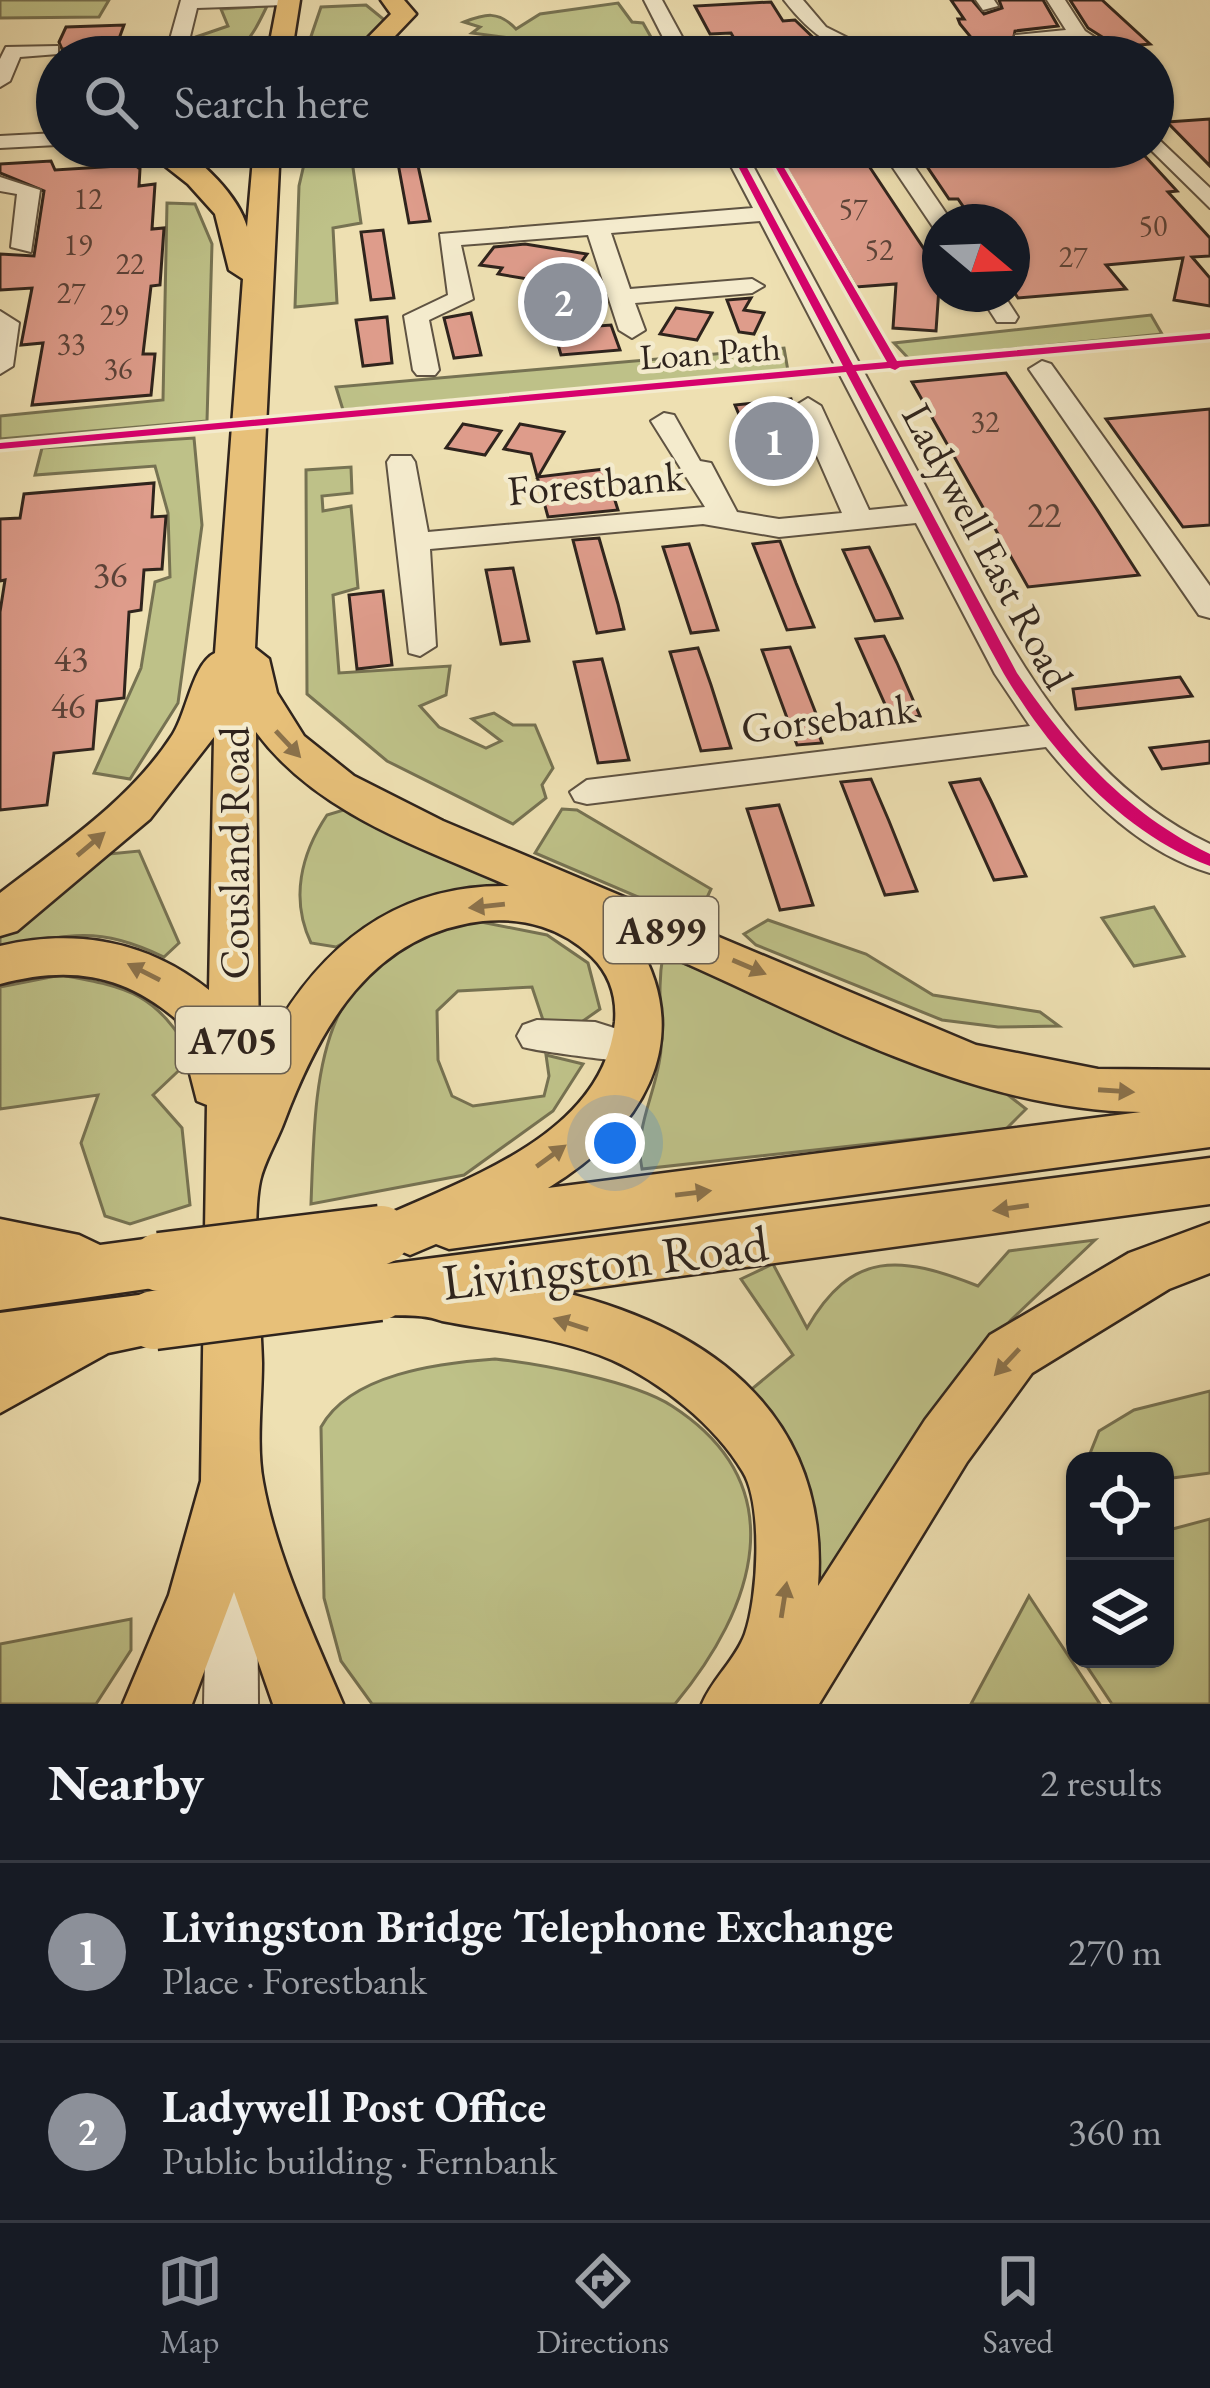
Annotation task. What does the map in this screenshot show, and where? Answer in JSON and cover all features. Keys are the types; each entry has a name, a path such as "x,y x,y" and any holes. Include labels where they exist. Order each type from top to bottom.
{"main road":[{"path":"282,36 287,0"},
{"path":"377,36 398,7 427,2"},
{"path":"184,168 230,212 253,302"},
{"name":"Cousland Road","path":"232,1481 235,598 264,168"},
{"path":"0,918 126,814 186,747 219,677 235,598"},
{"name":"A899","path":"235,598 252,684 266,717 283,744 356,799 970,1065 1098,1090 1210,1091"},
{"path":"233,1183 319,995 361,952 460,909 522,904 554,910 602,936 633,970 641,1024 623,1086 601,1115 542,1165 393,1261"},
{"path":"0,965 72,953 114,957 178,991 199,1010 233,1183"},
{"name":"Livingston Road","path":"0,1340 132,1323 393,1261 1210,1125"},
{"name":"Livingston Road","path":"0,1283 140,1265 393,1261 1210,1181"},
{"path":"0,1244 140,1265"},
{"path":"781,1704 946,1441 1011,1354 1149,1270 1210,1248"},
{"path":"393,1261 656,1352 727,1408 769,1456 785,1519 788,1585 776,1646 736,1704"},
{"path":"0,1385 132,1323"},
{"path":"157,1704 180,1658 209,1577 232,1481"},
{"path":"232,1481 290,1669 309,1704"}],"street":[{"path":"181,36 190,2 287,0"},
{"path":"653,0 671,36"},
{"path":"794,0 819,31 830,36"},
{"path":"1056,0 1078,35 1064,36"},
{"path":"0,81 13,51 36,50"},
{"path":"1174,162 1210,201"},
{"name":"Ladywell East Road","path":"742,168 1011,674 1051,735 1084,773 1126,808 1210,860"},
{"path":"904,168 929,204"},
{"path":"0,184 29,190 23,247"},
{"path":"384,310 416,316 458,302 461,295 446,231 765,214"},
{"path":"597,226 632,330"},
{"path":"621,297 752,286"},
{"path":"1003,312 1006,316"},
{"path":"416,316 426,370"},
{"path":"0,318 7,323 0,366"},
{"path":"1042,368 1210,608"},
{"path":"808,406 859,519"},
{"path":"664,421 691,470 700,469 724,518"},
{"path":"401,462 416,542 420,646"},
{"name":"Forestbank","path":"416,542 704,514 779,528 926,513"},
{"name":"Gorsebank","path":"608,795 1051,735"},
{"path":"537,1036 595,1038 635,1051"},
{"name":"Cousland Road","path":"231,1704 232,1481"}],"green space":[{"path":"0,0 109,0 99,17 0,18"},
{"path":"618,3 632,22 643,23 650,36 495,36 472,33 480,27 464,22 491,15 516,29 540,14"},
{"path":"366,5 387,22 373,36 311,36 321,7"},
{"path":"267,6 250,36 199,36 228,26 221,9"},
{"path":"303,168 353,168 361,223 333,228 337,303 295,307"},
{"path":"167,203 195,204 212,244 207,421 0,439 0,416 163,400"},
{"path":"1151,315 1162,334 909,359 894,343"},
{"path":"784,348 788,371 343,410 336,387"},
{"path":"194,438 202,525 178,703 130,779 94,773 141,668 155,582 170,577 168,513 155,466 35,475 42,448"},
{"path":"351,467 352,493 322,496 323,511 351,506 358,588 333,595 339,673 450,666 446,695 420,706 439,727 486,748 501,741 472,719 494,713 513,725 535,725 553,768 542,785 546,798 513,824 387,761 307,694 306,470"},
{"path":"350,808 522,883 515,895 410,907 336,947 311,943 301,910 305,861 327,815"},
{"path":"562,809 577,810 711,889 704,904 673,912 535,853"},
{"path":"139,851 179,943 164,957 120,940 84,936 0,950 0,934 99,855"},
{"path":"1154,907 1184,956 1134,966 1102,918"},
{"path":"768,920 866,954 933,995 1040,1012 1059,1026 998,1027 942,1020 756,945 744,934"},
{"path":"476,921 547,935 588,963 600,1009 573,1028 543,1020 532,987 458,991 437,1011 438,1060 452,1096 473,1106 544,1096 549,1076 546,1055 583,1064 553,1111 464,1175 311,1204 323,1062 335,1023 354,988 383,959 423,937"},
{"path":"663,955 1003,1091 1026,1109 1006,1129 642,1169 643,1123 661,1049"},
{"path":"61,975 139,997 166,1019 193,1057 153,1095 182,1128 190,1205 130,1224 105,1216 81,1143 98,1095 0,1109 0,987"},
{"path":"1095,1240 1010,1321 815,1613 747,1393 793,1355 741,1279 773,1264 807,1328 824,1303 860,1272 901,1265 978,1286 1009,1251"},
{"path":"495,1359 586,1375 655,1397 711,1438 736,1473 749,1510 750,1549 742,1589 726,1628 675,1704 372,1704 341,1661 324,1598 321,1427 335,1409 374,1383 423,1368"},
{"path":"1210,1391 1210,1473 1174,1478 1174,1452 1091,1452 1099,1431 1134,1410"},
{"path":"1210,1519 1210,1704 1112,1704 1088,1668 1174,1668 1174,1529"},
{"path":"1029,1596 1066,1652 1066,1668 1076,1668 1100,1704 971,1704"},
{"path":"131,1619 131,1650 96,1704 0,1704 0,1644"}],"building":[{"path":"951,0 972,0 984,14 1002,8 999,0 1043,0 1058,26 1015,31 1014,36 970,36 958,19 964,19"},
{"path":"1070,0 1102,0 1141,36 1101,36 1088,28"},
{"path":"771,2 783,21 795,20 812,36 710,34 695,6"},
{"path":"124,25 120,36 62,36 66,27"},
{"path":"1210,119 1210,166 1174,129 1174,122"},
{"path":"36,162 36,168 55,170 139,168 139,186 155,184 152,229 164,228 160,285 151,286 143,354 155,354 151,395 32,405 43,343 21,345 32,288 0,290 0,254 34,256 44,191 0,173 0,164"},
{"path":"399,168 419,168 430,221 409,223"},
{"path":"786,168 870,168 922,246 922,312 937,312 936,331 893,328 896,284 856,287"},
{"path":"928,168 1156,168 1177,191 1168,192 1210,238 1210,256 1192,257 1210,278 1210,306 1174,300 1183,258 1106,265 1126,289 1030,297 1030,204 961,204 949,199"},
{"path":"383,230 394,298 371,300 361,232"},
{"path":"525,244 587,254 569,279 558,284 498,274 502,268 480,265 494,247"},
{"path":"751,298 744,310 764,313 754,334 739,332 727,300"},
{"path":"591,304 599,326 611,325 620,350 561,355 547,307"},
{"path":"676,308 712,313 697,340 660,334"},
{"path":"471,313 481,355 454,358 444,318"},
{"path":"387,317 392,363 363,366 356,320"},
{"path":"1006,373 1139,575 1028,587 912,382"},
{"path":"791,399 798,423 790,424 806,458 759,462 735,405"},
{"path":"1210,409 1210,525 1183,527 1106,419"},
{"path":"463,424 501,431 485,455 446,448"},
{"path":"520,424 564,432 538,477 605,469 618,510 548,517 531,454 504,449"},
{"path":"154,483 152,517 166,516 162,569 144,570 141,610 129,612 124,698 97,701 93,749 54,753 47,805 0,810 0,612 5,580 0,581 0,519 20,518 24,494"},
{"path":"599,538 624,629 597,633 573,540"},
{"path":"780,541 814,627 787,630 753,544"},
{"path":"689,544 718,630 691,633 663,547"},
{"path":"869,547 902,618 875,621 843,550"},
{"path":"513,568 529,641 501,644 486,570"},
{"path":"383,591 392,665 357,669 349,595"},
{"path":"884,636 920,716 892,720 856,639"},
{"path":"790,647 822,729 817,729 822,743 797,745 762,650"},
{"path":"698,648 731,748 701,751 670,652"},
{"path":"602,659 629,760 598,763 574,662"},
{"path":"1180,677 1192,696 1076,709 1073,689"},
{"path":"1210,741 1210,763 1162,769 1150,748"},
{"path":"871,779 917,891 885,895 841,782"},
{"path":"980,779 1026,876 994,880 950,783"},
{"path":"779,805 813,905 780,910 747,809"}],"cycle path":[{"path":"743,168 1011,674 1051,731 1097,782 1149,826 1210,860"},
{"path":"780,168 895,367"},
{"name":"Loan Path","path":"0,446 1210,336"}],"place":[{"name":"Ladywell Post Office","path":"563,302"},
{"name":"Livingston Bridge Telephone Exchange","path":"774,441"}]}
